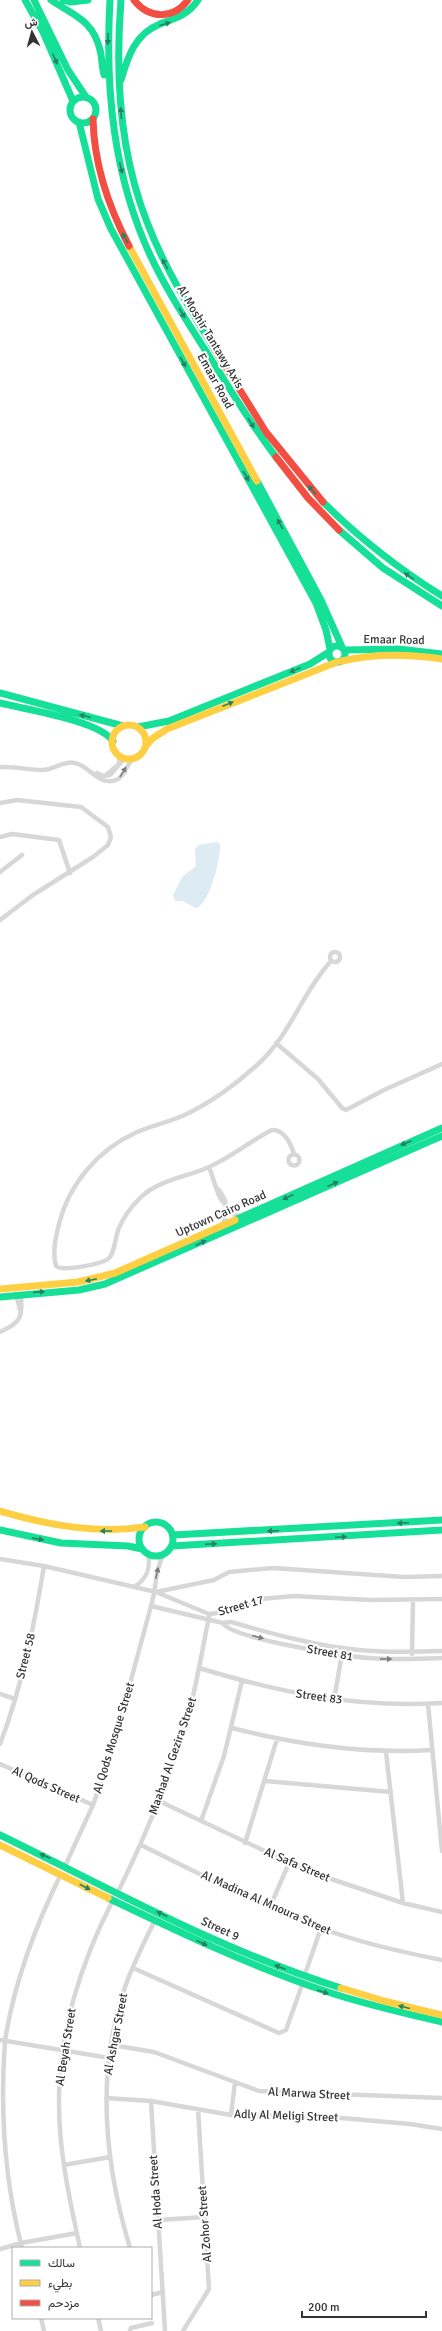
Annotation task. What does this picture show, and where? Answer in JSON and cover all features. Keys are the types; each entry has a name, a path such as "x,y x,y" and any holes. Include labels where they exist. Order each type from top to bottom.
{"main road":[{"path":"25,0 43,32 73,102 71,113 79,122 86,122 93,118 96,112 95,104 86,97 68,70 34,0"},
{"path":"51,0 74,12 90,28 98,42 103,72 109,82"},
{"path":"63,0 71,2 88,0"},
{"name":"Al Moshir Tantawy Axis","path":"110,0 108,43 109,82 119,160 131,205 143,239 177,304 258,434 306,496 353,544 376,564 442,606"},
{"name":"Al Moshir Tantawy Axis","path":"121,0 118,40 119,85 128,158 142,208 154,240 187,306 265,431 313,491 342,523 381,556 412,579 442,596"},
{"path":"134,0 144,11 161,16 177,12 188,0"},
{"path":"119,85 130,52 140,38 152,28 185,16 198,0"},
{"path":"73,102 80,97 86,97"},
{"name":"Emaar Road","path":"93,118 92,135 96,160 107,198 118,225 298,557 343,648 399,649 442,654"},
{"name":"Emaar Road","path":"79,122 98,199 111,229 316,603 326,630 330,650"},
{"path":"0,693 123,726 129,725 138,727 169,721 310,664 334,646 343,648 345,656 339,662 330,659 330,650"},
{"name":"Emaar Road","path":"145,747 153,738 167,729 339,662 366,656 398,654 442,660"},
{"path":"35,711 38,702"},
{"path":"0,703 97,727 108,734 113,741 115,750 122,756 135,757 141,753 145,747 146,737 138,727"},
{"path":"113,741 116,732 123,726"},
{"name":"Uptown Cairo Road","path":"0,1297 60,1287 102,1277 187,1242 442,1128"},
{"name":"Uptown Cairo Road","path":"0,1289 105,1284 170,1257 442,1136"},
{"path":"354,1174 353,1172 370,1159"},
{"path":"299,1200 319,1187 317,1184"},
{"path":"170,1257 168,1254 187,1242"},
{"path":"105,1284 142,1265 141,1262"},
{"path":"0,1511 41,1522 76,1529 112,1531 145,1527 151,1523 163,1524 169,1528 173,1535 172,1546 164,1554 153,1556 142,1549 128,1546 61,1543 0,1530"},
{"path":"173,1535 442,1520"},
{"path":"142,1549 140,1538 145,1527"},
{"path":"172,1546 442,1530"},
{"name":"Street 9","path":"0,1835 207,1936 304,1977 360,1996 442,2014"},
{"name":"Street 9","path":"0,1845 236,1958 302,1985 377,2008 442,2022"}],"street":[{"path":"0,766 43,767 75,760 99,774 106,775 118,766 122,756"},
{"path":"0,766 43,770 65,763 77,763 101,779 108,781 120,778 131,760 135,757"},
{"path":"106,775 108,781"},
{"path":"0,803 17,800 81,807 108,827 111,837 108,845 70,873 33,895 0,920"},
{"path":"0,837 12,834 59,840 65,865 70,873"},
{"path":"0,872 22,855"},
{"path":"294,1154 289,1142 282,1133 272,1130 209,1167 159,1185 142,1196 123,1220 116,1235 112,1254 106,1260 63,1269 56,1266 56,1235 67,1200 76,1185 100,1156 127,1138 188,1113 213,1100 255,1067 276,1043 296,1016 314,980 331,961"},
{"path":"276,1043 310,1071 342,1108 346,1110 384,1090 442,1064"},
{"path":"209,1167 218,1189 225,1197 227,1210 223,1225"},
{"path":"227,1210 241,1217"},
{"path":"0,1332 17,1324 20,1320 18,1294"},
{"path":"134,1587 142,1582 147,1573 149,1564 148,1554"},
{"path":"151,1606 156,1592 156,1575 164,1554"},
{"name":"Street 17","path":"0,1559 44,1566 156,1592 209,1614 220,1613 260,1599 294,1596 413,1600 442,1599"},
{"name":"Street 58","path":"0,1744 15,1699 36,1615 44,1566"},
{"path":"156,1592 214,1580 229,1572 273,1568 389,1576 442,1576"},
{"path":"412,1659 413,1600"},
{"name":"Street 81","path":"151,1606 208,1620 223,1623 231,1622 287,1637 343,1648 412,1652 442,1651"},
{"name":"Al Qods Mosque Street","path":"65,1866 93,1805 124,1710 151,1606"},
{"name":"Maahad Al Gezira Street","path":"118,1892 141,1845 159,1801 188,1717 209,1614"},
{"name":"Street 81","path":"223,1623 228,1629 256,1637 341,1656 412,1659 442,1658"},
{"path":"334,1700 343,1648"},
{"name":"Street 83","path":"199,1668 286,1692 334,1700 397,1704 442,1703"},
{"path":"201,1820 232,1728 242,1681"},
{"path":"0,1694 15,1699"},
{"path":"428,1704 442,1851"},
{"path":"232,1728 314,1746 386,1752 432,1750"},
{"path":"245,1843 277,1739"},
{"path":"386,1752 403,1903"},
{"name":"Al Qods Street","path":"0,1764 93,1805"},
{"path":"265,1781 391,1792"},
{"name":"Al Safa Street","path":"159,1801 289,1863 403,1903 442,1912"},
{"name":"Al Madina Al Mnoura Street","path":"141,1845 270,1907 321,1928 386,1948 442,1960"},
{"path":"270,1907 289,1863"},
{"path":"21,2245 6,2172 2,2112 2,2041 27,1955 61,1874"},
{"name":"Al Beyah Street","path":"80,2247 64,2165 59,2104 60,2074 80,1976 100,1925 113,1900"},
{"name":"Al Ashgar Street","path":"130,2247 110,2157 106,2127 106,2098 110,2058 118,2011 133,1968 155,1920"},
{"path":"304,1977 321,1928"},
{"path":"133,1968 279,2033 286,2030 302,1985"},
{"path":"2,2041 110,2058"},
{"name":"Al Marwa Street","path":"112,2046 154,2052 266,2092 442,2098"},
{"path":"231,2116 235,2082"},
{"name":"Adly Al Meligi Street","path":"106,2098 151,2101 231,2116 330,2117 410,2124 442,2129"},
{"name":"Al Hoda Street","path":"151,2101 165,2331"},
{"name":"Al Zohor Street","path":"183,2331 208,2289 198,2109"},
{"path":"64,2165 110,2157"},
{"path":"0,2172 6,2172"},
{"path":"158,2220 205,2217"},
{"path":"0,2249 76,2233"},
{"path":"152,2295 163,2292"},
{"path":"41,2319 44,2331"},
{"path":"98,2319 101,2331"},
{"path":"130,2331 131,2328 152,2323"}],"shaded area":[{"path":"217,842 220,844 219,859 214,879 206,898 201,905 196,908 183,901 175,901 173,895 183,876 196,866 195,849 199,845"}],"traffic: fast":[{"path":"25,0 43,32 73,101"},
{"path":"34,0 68,70 86,97"},
{"path":"51,0 82,20 93,32 100,50 104,75"},
{"path":"63,0 71,2 88,0"},
{"path":"110,0 109,66 114,131 128,195 138,226 151,257 180,309 242,409 276,457"},
{"path":"121,0 119,28 119,84 121,112 130,168 147,222 161,255 215,350"},
{"path":"121,80 130,54 144,34 151,28 186,13 198,0"},
{"path":"83,97 92,101 96,110 92,119 83,123 74,119 70,110 74,101 83,97"},
{"path":"79,122 98,199 111,229 316,603 326,630 330,649"},
{"path":"257,481 321,600 342,647"},
{"path":"323,502 380,552 410,575 442,596"},
{"path":"339,530 383,568 442,606"},
{"path":"334,646 340,646 345,651 345,654 343,660 340,662 334,662 329,657 329,651 334,646"},
{"path":"345,650 399,649 442,654"},
{"path":"138,727 169,721 310,664 329,652"},
{"path":"0,693 123,726"},
{"path":"0,703 61,717 93,727 113,741"},
{"path":"235,1220 442,1128"},
{"path":"0,1297 79,1290 105,1284 442,1136"},
{"path":"173,1535 442,1520"},
{"path":"156,1522 168,1527 173,1539 168,1551 156,1556 144,1551 139,1539 144,1527 156,1522"},
{"path":"0,1530 61,1543 128,1546 142,1549"},
{"path":"172,1546 442,1530"},
{"path":"0,1835 210,1938 297,1973 341,1988"},
{"path":"108,1898 215,1948 269,1971 354,2000 442,2022"}],"traffic: slow":[{"path":"129,246 257,481"},
{"path":"342,661 355,658 392,655 442,659"},
{"path":"145,747 153,738 167,729 337,662"},
{"path":"129,725 141,730 146,742 141,754 129,759 117,754 112,742 117,730 129,725"},
{"path":"0,1289 78,1282 115,1273 235,1220"},
{"path":"0,1511 54,1524 90,1529 126,1529 145,1527"},
{"path":"0,1845 108,1898"},
{"path":"341,1988 384,2001 442,2015"}],"traffic: jam":[{"path":"134,0 147,11 161,15 175,11 182,7 188,0"},
{"path":"93,119 99,169 115,216 129,246"},
{"path":"215,350 266,432 323,502"},
{"path":"276,457 308,498 339,530"}]}
